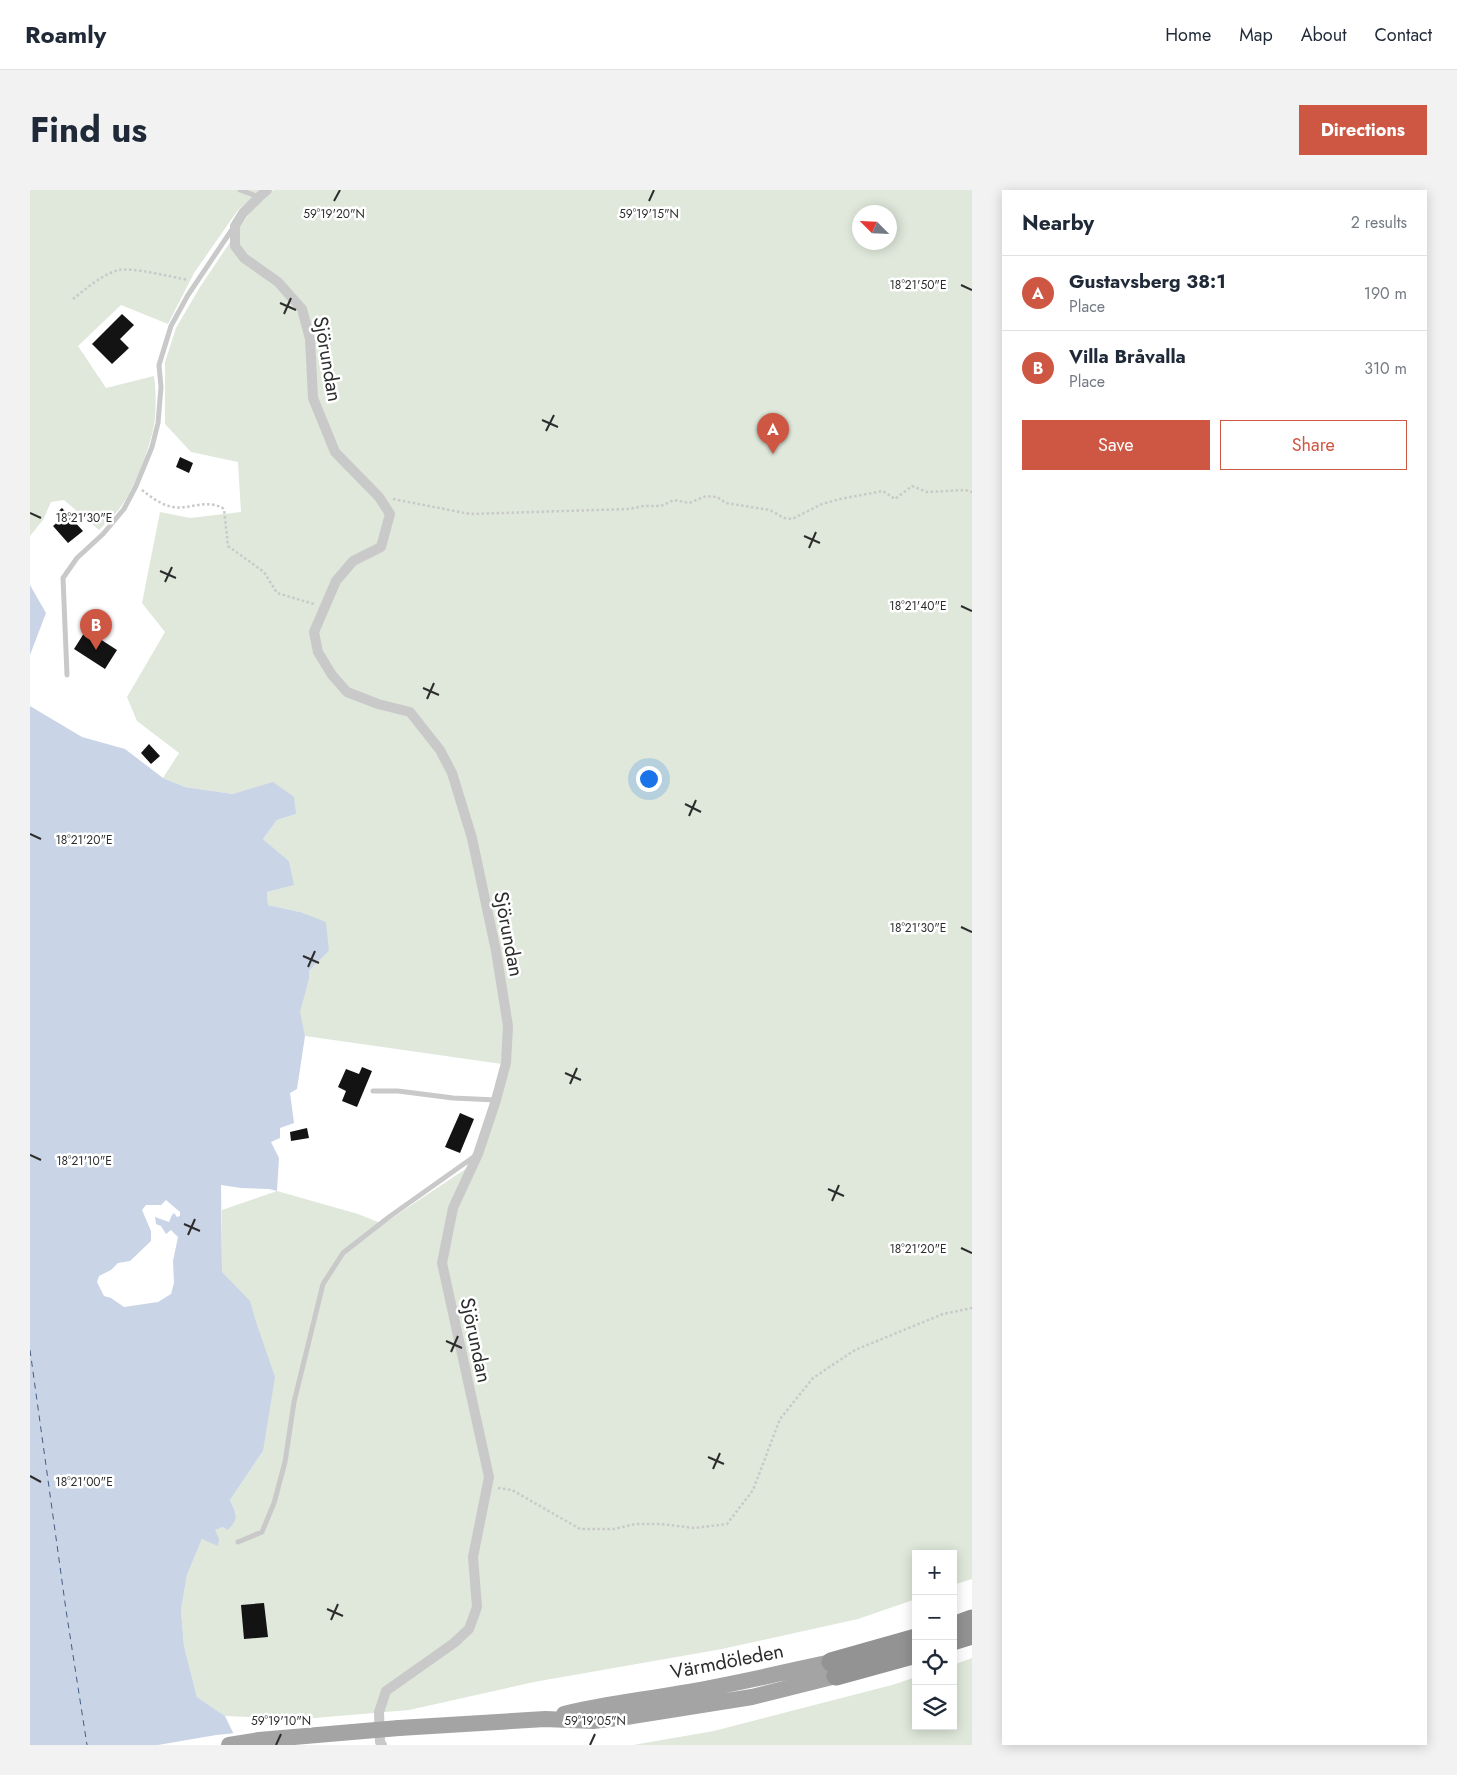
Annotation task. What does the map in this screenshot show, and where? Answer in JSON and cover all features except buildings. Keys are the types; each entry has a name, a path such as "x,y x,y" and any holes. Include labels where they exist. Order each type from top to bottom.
{"highway":[{"path":"957,1625 972,1619"},
{"path":"956,1640 972,1635"},
{"name":"Värmdöleden","path":"834,1669 912,1640"},
{"name":"Värmdöleden","path":"834,1669 912,1655"}],"main road":[{"name":"Värmdöleden","path":"229,1745 259,1740 399,1728 545,1719 592,1707 834,1669"}],"street":[{"path":"235,226 258,197 267,190"},
{"name":"Sjörundan","path":"235,226 235,246 244,258 278,282 302,309 310,339 313,398 335,452 379,496 390,514 381,547 353,561 336,580 314,632 318,652 332,675 347,692 378,704 410,712 440,750 452,773 472,838 496,950 508,1026 506,1063 496,1100 478,1154 453,1208 442,1263 489,1477 473,1557 477,1607 468,1628 454,1643 386,1691 379,1712 380,1742 382,1745"}],"lane":[{"path":"240,190 258,197"},
{"path":"67,675 63,578 78,558 103,534 124,509 136,486 152,447 158,423 159,365 172,326 196,282 235,226"},
{"path":"373,1091 398,1091 453,1098 496,1100"},
{"path":"238,1542 262,1532 274,1503 285,1462 294,1402 323,1284 343,1253 389,1217 478,1154"}],"path":[{"path":"73,299 119,269 170,276 196,282"},
{"path":"136,486 160,503 175,508 218,505 224,509 228,546 264,572 277,592 325,608"},
{"path":"379,496 470,514 629,509 644,506 661,506 674,500 689,503 706,496 718,497 726,503 770,510 784,518 792,519 822,504 868,493 883,491 895,499 912,486 927,492 965,490 972,492"},
{"path":"487,1487 512,1490 580,1529 614,1530 635,1524 661,1524 694,1528 727,1524 752,1490 780,1419 813,1378 855,1350 943,1314 972,1308"}],"shaded area":[{"path":"30,190 260,190 238,210 194,273 168,324 121,305 78,346 106,388 154,376 155,381 155,418 151,439 142,465 131,490 120,508 99,530 64,500 51,502 43,520 30,536"},
{"path":"274,190 972,190 972,1579 957,1584 957,1550 912,1550 912,1600 858,1619 722,1649 534,1682 409,1710 303,1719 225,1716 197,1697 184,1646 181,1610 187,1575 202,1539 214,1530 223,1527 236,1514 230,1500 263,1451 222,1272 222,1210 277,1191 358,1214 383,1224 479,1160 509,1065 305,1036 299,1012 309,979 309,971 329,951 300,912 268,905 267,892 293,885 289,861 263,839 277,820 296,814 273,783 233,794 185,787 163,778 179,753 137,721 127,697 165,632 142,603 160,512 190,518 241,512 238,462 191,452 165,424 165,362 176,328 200,287 251,211 266,194"},
{"path":"972,1658 972,1745 633,1745 714,1731 912,1678 912,1730 957,1730 957,1664"}],"water":[{"path":"30,585 46,613 30,655"},
{"path":"30,706 82,737 125,749 163,778 185,787 233,794 273,782 294,797 296,814 277,820 263,839 289,861 294,885 267,892 268,905 300,912 326,922 329,951 309,971 309,979 300,1012 305,1036 297,1089 290,1093 294,1123 280,1128 280,1138 271,1142 279,1158 277,1191 221,1185 222,1272 250,1301 275,1377 263,1451 230,1500 236,1515 234,1522 228,1530 223,1527 215,1530 219,1539 218,1546 202,1539 187,1575 181,1610 184,1646 197,1697 225,1716 239,1745 30,1745","holes":["166,1200 180,1212 180,1216 177,1217 174,1213 169,1222 155,1217 156,1224 161,1226 166,1234 171,1230 178,1237 173,1261 174,1283 171,1294 158,1302 124,1307 111,1298 104,1296 97,1282 99,1276 111,1270 118,1263 130,1261 151,1241 151,1231 142,1210 146,1205 161,1205"]}],"pier":[{"path":"236,1733 241,1745 158,1745 216,1735"}],"ferry route":[{"path":"30,1350 66,1610 87,1745"}],"place":[{"name":"Gustavsberg 38:1","path":"773,454"},
{"name":"Villa Bråvalla","path":"96,650"}]}
